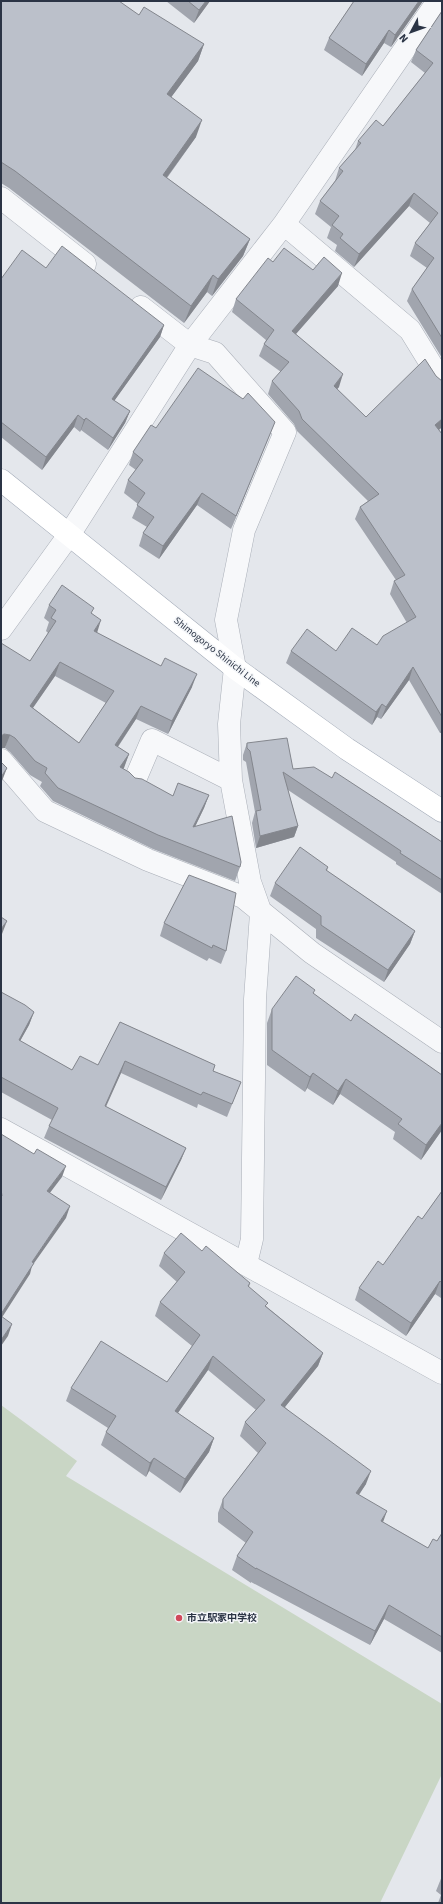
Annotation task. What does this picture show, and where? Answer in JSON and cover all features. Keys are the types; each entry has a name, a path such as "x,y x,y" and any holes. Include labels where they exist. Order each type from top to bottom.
{"main road":[{"name":"Shimogoryo Shinichi Line","path":"1,480 235,668 347,749 442,811"}],"street":[{"path":"1,629 69,535 190,345 284,224 438,1"},
{"path":"1,198 102,277"},
{"path":"284,224 410,330 442,382"},
{"path":"127,296 190,345 215,353 285,432 244,530 226,620 235,668 229,724 231,780 250,882 261,913 255,1000 252,1239 246,1264"},
{"path":"135,780 152,740 231,780"},
{"path":"1,760 45,811 148,860 243,897 312,953 442,1042"},
{"path":"1,1129 442,1373"}],"green space":[{"name":"市立駅家中学校","path":"1,1405 77,1461 66,1476 442,1704 442,1774 380,1903 1,1903"}],"building":[{"path":"1,1 119,1 139,15 144,7 204,44 167,94 202,120 163,175 250,239 218,279 213,275 191,306 15,171 1,162"},
{"path":"188,1 206,1 199,10"},
{"path":"354,1 419,1 395,35 389,30 366,64 329,38"},
{"path":"442,11 442,338 412,289 434,258 415,243 438,213 414,193 359,254 340,238 343,234 332,225 339,216 320,201 343,171 339,168 361,143 358,141 376,120 383,126 433,63 416,50"},
{"path":"62,246 164,325 112,399 130,411 113,438 86,418 84,420 78,415 46,457 1,422 1,279 22,250 46,268"},
{"path":"284,248 313,270 324,257 342,273 292,331 343,374 334,386 366,417 425,359 436,376 442,381 442,419 435,425 442,434 442,717 413,667 386,707 382,704 376,712 291,651 307,629 336,651 352,628 377,645 383,636 416,617 394,581 405,575 360,507 379,494 302,419 299,411 272,381 289,362 264,344 274,330 236,299 268,258 273,262"},
{"path":"198,368 243,399 248,393 275,422 236,516 202,493 163,546 143,533 154,517 137,505 145,493 128,480 143,460 133,452 151,425 156,428"},
{"path":"62,585 94,608 91,613 101,620 94,631 161,666 165,658 197,674 172,721 141,706 115,745 129,754 120,767 129,772 135,778 142,779 173,796 178,783 209,795 193,827 232,816 241,862 240,867 158,835 58,788 45,773 47,768 35,761 15,738 4,734 1,736 1,643 30,661 56,621 51,618 56,610 49,605","holes":["60,662 114,691 79,743 30,706"]},
{"path":"287,738 293,769 314,767 332,778 335,772 442,842 442,880 400,853 401,851 283,772 298,826 260,836 256,811 261,810 250,751 247,748 247,743"},
{"path":"1,762 7,768 1,777"},
{"path":"300,847 328,867 326,870 415,931 388,970 321,925 321,916 275,883"},
{"path":"189,875 236,893 226,951 213,945 212,948 164,923"},
{"path":"1,917 7,921 1,929"},
{"path":"296,976 315,990 313,993 351,1021 355,1014 442,1075 442,1123 426,1145 398,1124 402,1119 346,1079 338,1091 313,1073 310,1077 272,1050 272,1009"},
{"path":"1,992 25,1005 34,1012 19,1040 72,1070 80,1056 98,1065 120,1022 215,1065 213,1071 241,1082 232,1104 203,1092 201,1095 125,1061 105,1106 186,1148 166,1187 49,1126 58,1108 1,1077"},
{"path":"1,1134 34,1154 37,1149 66,1166 47,1191 70,1206 32,1262 34,1263 1,1314 2,1196"},
{"path":"442,1191 442,1283 440,1281 411,1323 359,1288 378,1261 383,1265 418,1216 422,1219"},
{"path":"181,1233 202,1251 206,1246 250,1283 248,1286 268,1303 265,1306 323,1353 281,1405 371,1471 356,1493 387,1511 381,1521 428,1548 433,1539 437,1541 442,1533 442,1637 389,1605 375,1631 256,1569 237,1556 253,1532 223,1508 223,1499 266,1443 245,1422 265,1400 213,1356 175,1411 214,1438 185,1479 154,1458 150,1463 106,1432 116,1416 71,1388 101,1341 167,1382 200,1335 160,1302 185,1272 164,1253"},
{"path":"1,1316 12,1324 1,1340"}],"place":[{"name":"市立駅家中学校","path":"179,1618"}]}
